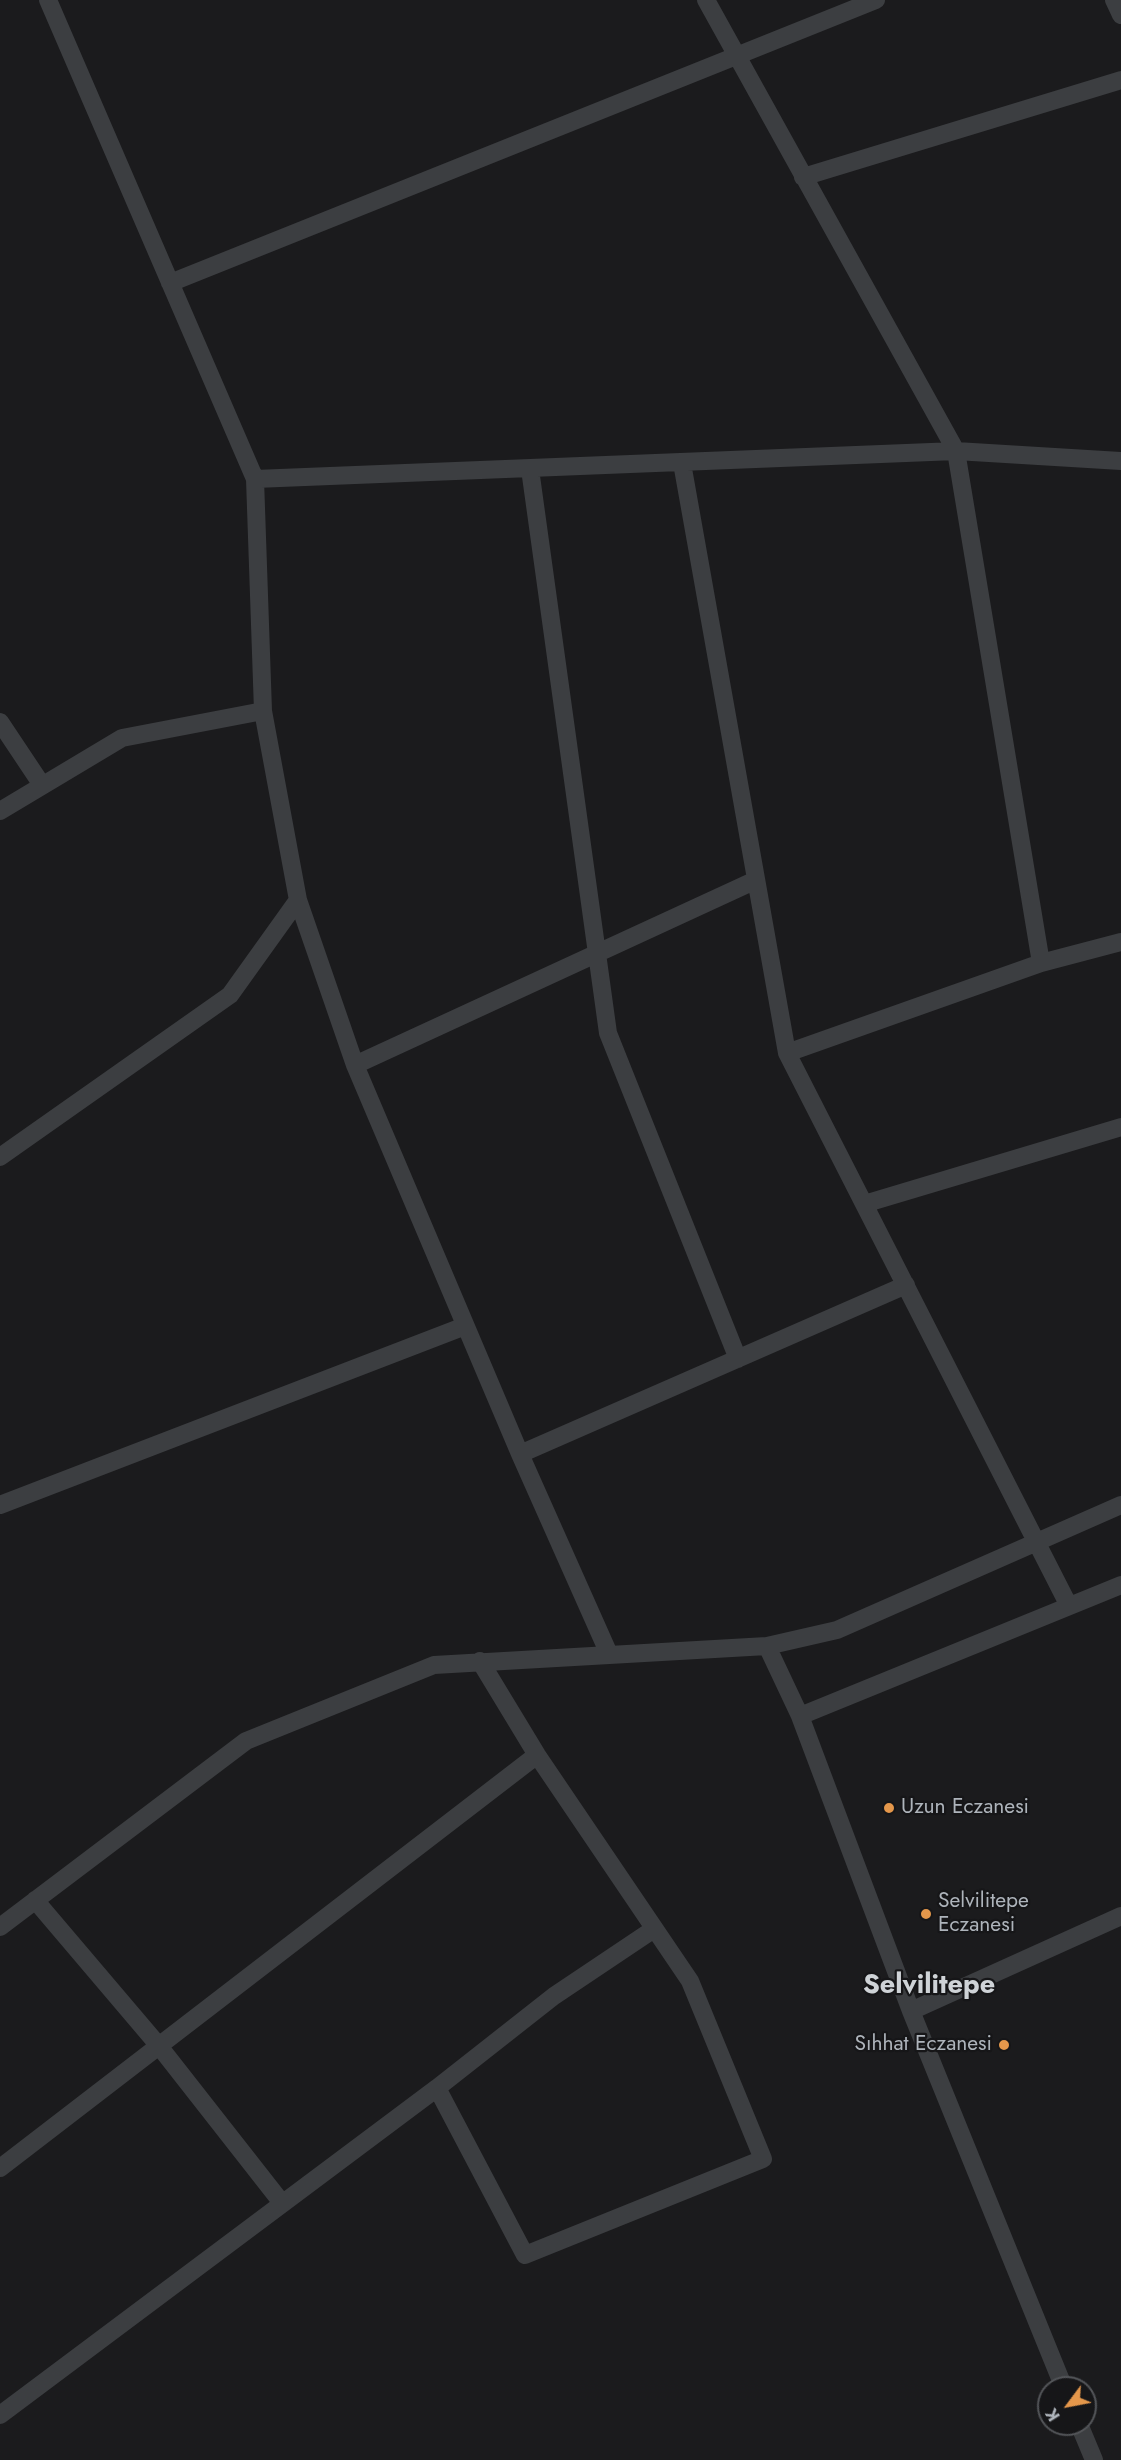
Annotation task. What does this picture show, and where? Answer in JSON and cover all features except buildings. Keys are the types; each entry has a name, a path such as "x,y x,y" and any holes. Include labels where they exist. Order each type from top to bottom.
{"street":[{"path":"48,0 255,479 263,711 298,900 355,1065 520,1454 609,1654"},
{"path":"706,0 956,451 1041,963"},
{"path":"170,283 876,0"},
{"path":"1114,0 1121,15"},
{"path":"804,177 1121,80"},
{"path":"255,479 956,451 1121,461"},
{"path":"682,463 787,1053 1069,1606"},
{"path":"530,469 609,1034 738,1359"},
{"path":"0,811 122,738 263,711"},
{"path":"0,722 42,785"},
{"path":"355,1065 756,880"},
{"path":"0,1157 230,995 298,900"},
{"path":"787,1053 1041,963 1121,942"},
{"path":"864,1204 1121,1126"},
{"path":"520,1454 906,1285"},
{"path":"0,1505 465,1326"},
{"path":"0,1927 246,1741 434,1665 767,1646 837,1630 1121,1505"},
{"path":"800,1716 1121,1585"},
{"path":"767,1646 800,1716 911,2011 1059,2376"},
{"path":"437,2088 525,2255 763,2159 690,1981 537,1755 480,1661"},
{"path":"0,2168 537,1755"},
{"path":"35,1900 159,2046 282,2203"},
{"path":"911,2011 1121,1916"},
{"path":"0,2415 437,2088 554,1996 654,1929"},
{"path":"1084,2436 1094,2460"}],"place":[{"name":"Uzun Eczanesi","path":"889,1808"},
{"name":"Selvilitepe Eczanesi","path":"926,1914"},
{"name":"Sıhhat Eczanesi","path":"1004,2045"}],"district":[{"name":"Selvilitepe","path":"929,1986"}]}
